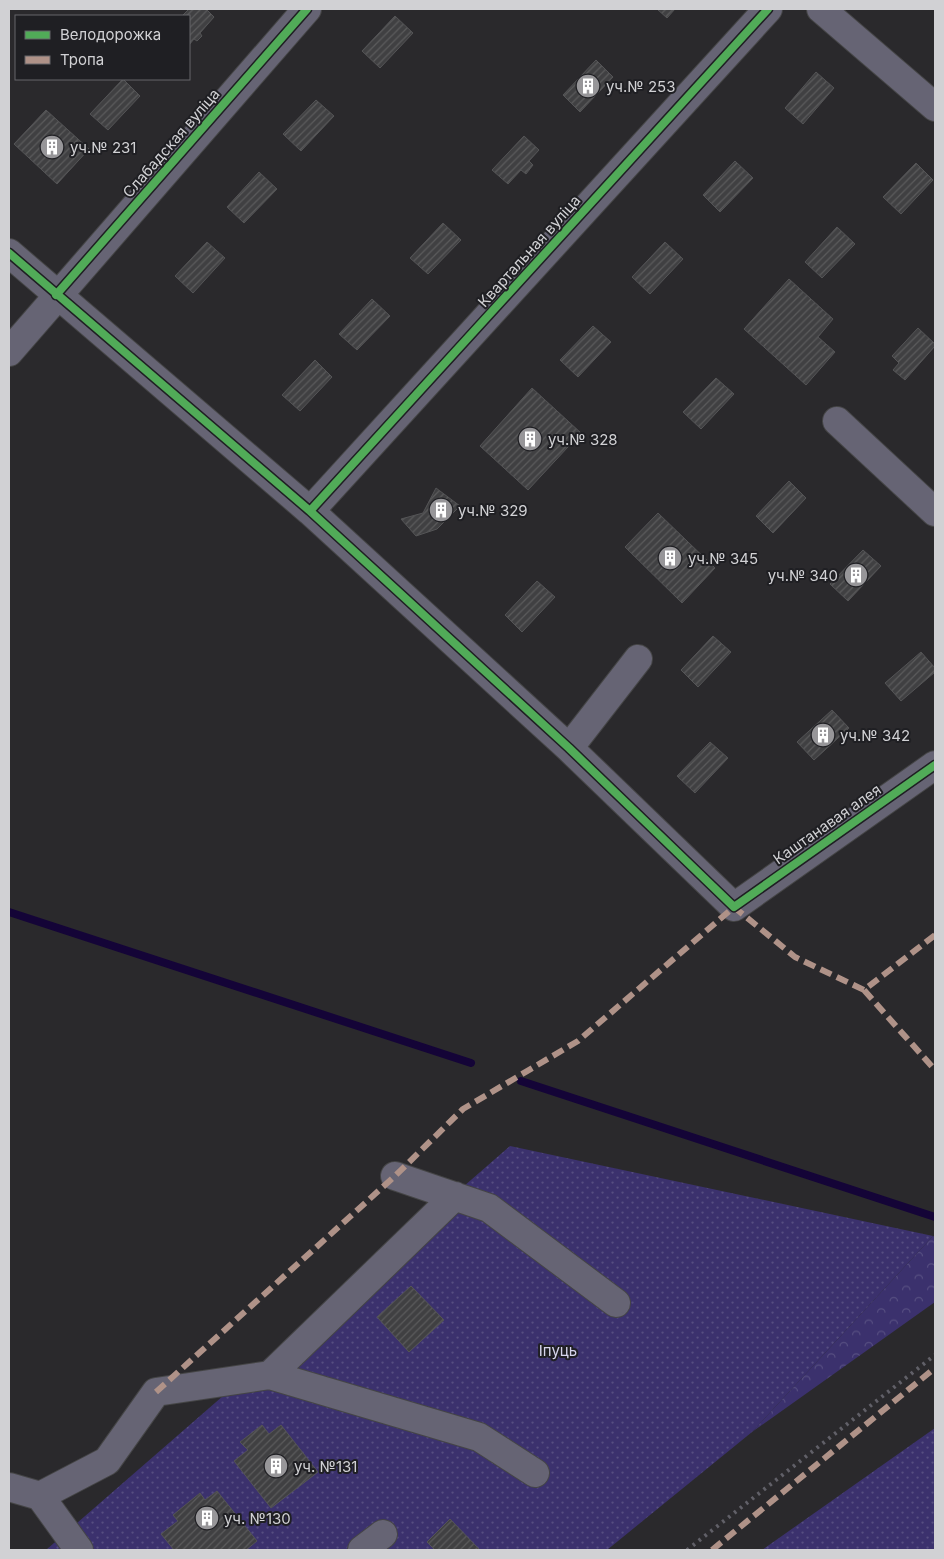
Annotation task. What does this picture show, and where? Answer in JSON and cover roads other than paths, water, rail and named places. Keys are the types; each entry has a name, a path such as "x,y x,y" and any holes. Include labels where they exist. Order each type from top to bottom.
{"street":[{"name":"Слабадская вуліца","path":"9,352 56,295 307,9"},
{"name":"Квартальная вуліца","path":"310,511 768,9"},
{"path":"821,9 935,107"},
{"path":"9,253 310,511 569,748 638,659"},
{"path":"836,421 935,512"},
{"name":"Каштанавая алея","path":"569,748 734,906 935,765"},
{"path":"395,1176 489,1208 616,1303"},
{"path":"270,1375 455,1196"},
{"path":"40,1496 107,1461 156,1392 270,1375 479,1437 535,1473"},
{"path":"9,1487 40,1496 79,1550"}],"waterway":[{"path":"9,912 471,1063"},
{"path":"521,1081 935,1217"}],"railway":[{"path":"687,1550 935,1355"}],"place":[{"name":"уч.№ 253","path":"588,86"},
{"name":"уч.№ 231","path":"52,147"},
{"name":"уч.№ 328","path":"530,439"},
{"name":"уч.№ 329","path":"441,510"},
{"name":"уч.№ 345","path":"670,558"},
{"name":"уч.№ 340","path":"856,575"},
{"name":"уч.№ 342","path":"823,735"},
{"name":"уч. №131","path":"276,1466"},
{"name":"уч. №130","path":"207,1518"}],"park label":[{"name":"Іпуць","path":"558,1350"}]}
